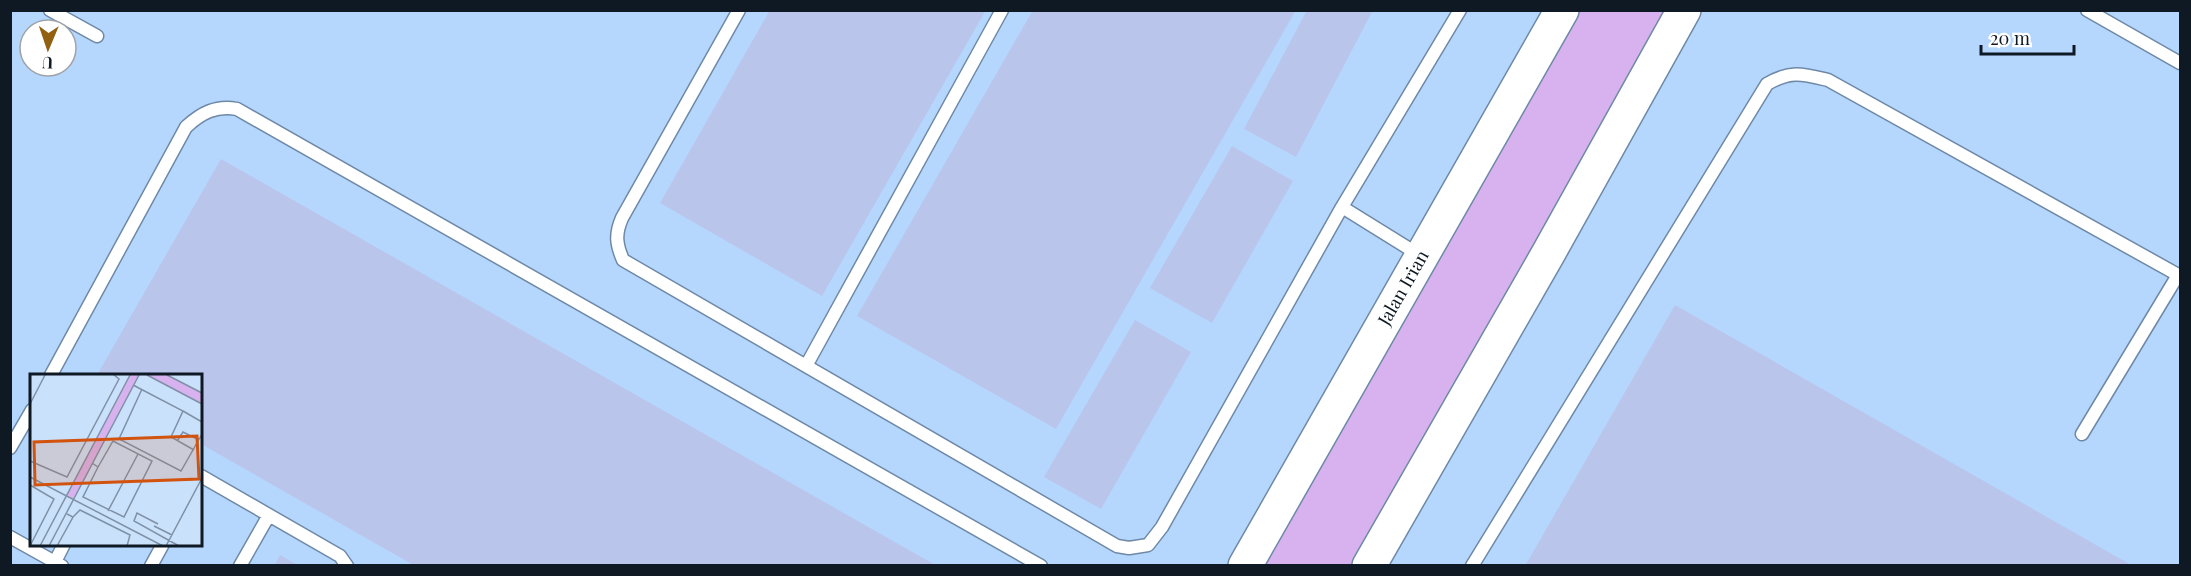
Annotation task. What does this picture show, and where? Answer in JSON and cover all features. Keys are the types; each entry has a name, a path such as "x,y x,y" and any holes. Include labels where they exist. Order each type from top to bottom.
{"street":[{"name":"Jalan Irian","path":"1245,566 1562,10"},
{"path":"1369,566 1548,254 1684,10"}],"lane":[{"path":"50,10 97,36"},
{"path":"739,10 622,218 616,240 623,260 1118,546 1129,548 1148,544 1162,527 1342,207 1460,10"},
{"path":"806,366 1002,10"},
{"path":"2087,10 2181,63"},
{"path":"1472,566 1767,84 1780,76 1799,73 1828,80 2179,275 2082,434"},
{"path":"52,374 186,127 209,110 237,108 1041,566"},
{"path":"1342,207 1421,256"},
{"path":"10,448 30,413"},
{"path":"202,477 340,556 347,566"},
{"path":"240,566 269,515"},
{"path":"10,537 59,564 64,546"},
{"path":"151,566 162,546"}],"shaded area":[{"path":"11,11 2180,11 2180,565 11,565"},
{"path":"1562,11 1681,11 1364,565 1245,566"}],"building":[{"path":"770,10 986,10 822,296 660,203"},
{"path":"1033,10 1296,10 1056,429 857,316"},
{"path":"1307,10 1373,10 1296,157 1244,129"},
{"path":"1232,146 1293,181 1212,323 1150,288"},
{"path":"221,159 937,566 415,566 202,445 202,374 98,374"},
{"path":"1675,305 2133,566 1525,566"},
{"path":"1135,320 1191,352 1101,509 1044,477"},
{"path":"280,555 299,566 274,566"}]}
